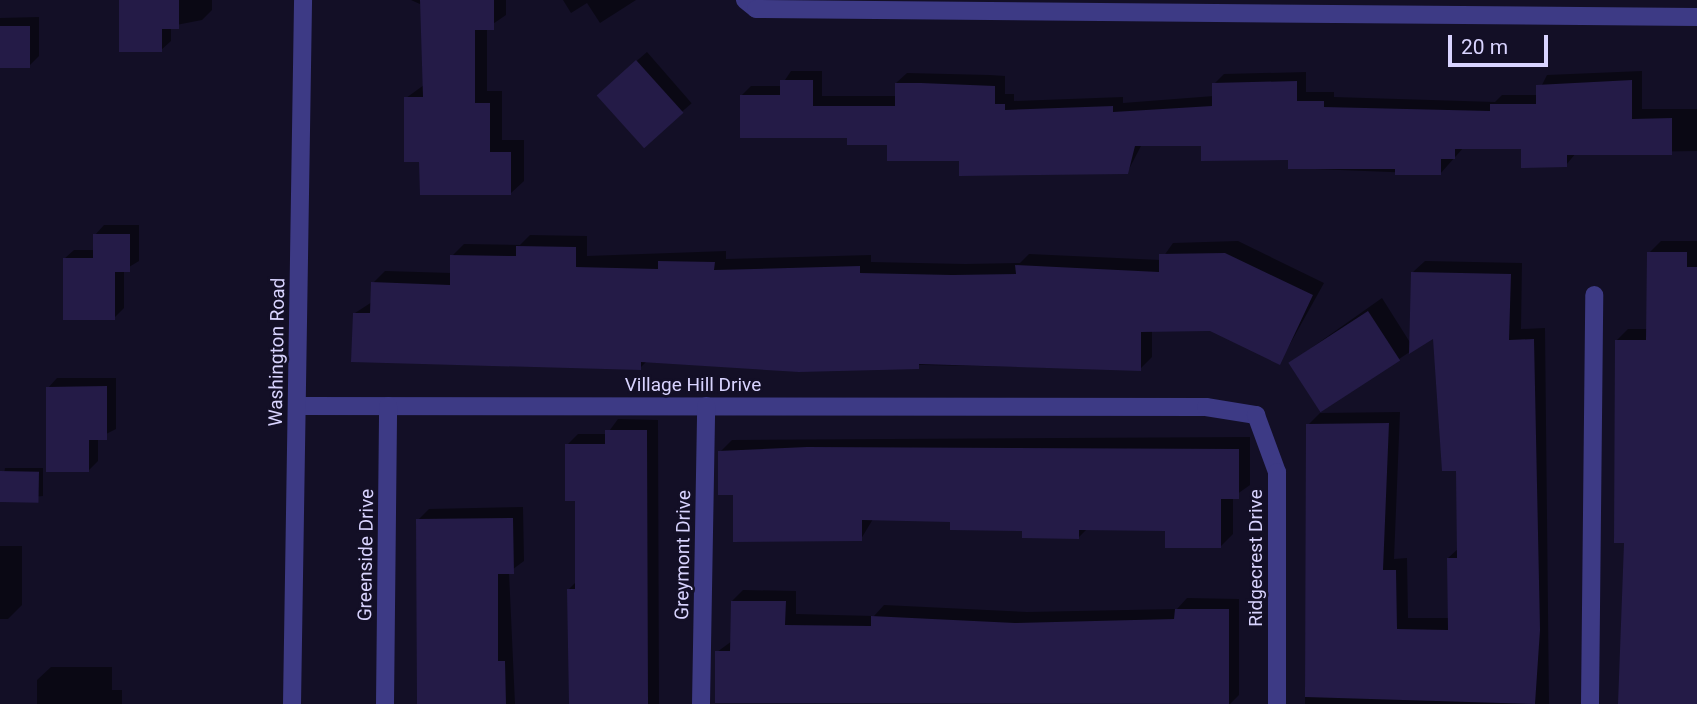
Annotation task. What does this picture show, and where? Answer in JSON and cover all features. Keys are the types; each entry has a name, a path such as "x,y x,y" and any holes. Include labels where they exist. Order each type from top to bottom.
{"street":[{"name":"Washington Road","path":"292,704 303,0"},
{"path":"745,0 756,9 1482,8 1697,17"},
{"path":"1590,704 1594,295"},
{"name":"Village Hill Drive","path":"297,406 1089,407"},
{"name":"Greenside Drive","path":"385,704 388,406"},
{"name":"Greymont Drive","path":"701,704 706,406"},
{"name":"Ridgecrest Drive","path":"1089,407 1206,407 1256,415 1278,472 1276,704"}],"building":[{"path":"119,0 179,0 179,29 162,29 162,52 119,52"},
{"path":"420,0 494,0 494,30 475,30 475,103 490,103 490,152 511,152 511,195 420,195 419,162 404,162 404,97 423,97"},
{"path":"0,26 30,26 30,68 0,68"},
{"path":"636,60 684,113 644,148 597,95"},
{"path":"780,80 813,80 813,106 895,106 895,83 921,83 995,86 995,104 1005,104 1005,110 1113,106 1113,112 1212,106 1212,83 1297,81 1297,101 1324,101 1324,107 1490,111 1490,104 1536,104 1536,85 1632,80 1632,119 1672,118 1672,155 1567,155 1567,167 1521,168 1521,149 1455,149 1455,159 1441,159 1441,175 1395,175 1395,169 1288,169 1288,160 1201,161 1201,146 1135,146 1128,174 959,176 959,161 887,161 887,145 847,145 847,138 740,138 740,95 780,95"},
{"path":"93,234 130,234 130,272 115,272 115,320 63,320 63,258 93,258"},
{"path":"516,246 576,247 576,267 658,269 658,261 715,262 714,270 860,266 860,273 952,275 1016,274 1015,265 1159,272 1159,254 1225,253 1313,295 1280,365 1210,331 1141,332 1141,371 919,364 919,369 799,372 641,362 641,370 351,362 353,313 370,313 371,282 450,285 450,255 516,256"},
{"path":"1647,252 1687,252 1687,267 1697,267 1697,704 1618,704 1624,543 1614,543 1615,340 1646,340"},
{"path":"1411,272 1511,274 1509,340 1534,339 1540,630 1535,704 1305,697 1306,424 1389,423 1383,570 1396,570 1397,629 1448,630 1447,558 1457,558 1456,471 1442,471 1433,339 1409,354"},
{"path":"1368,311 1400,360 1320,412 1288,363"},
{"path":"107,386 107,440 89,440 89,472 46,472 46,387"},
{"path":"605,430 647,430 648,704 569,704 567,589 575,589 575,501 565,501 565,444 605,444"},
{"path":"807,447 1239,449 1239,499 1221,499 1221,548 1165,548 1165,531 1079,530 1079,539 1022,538 1022,531 950,530 950,522 862,520 862,541 733,542 733,495 718,495 718,451"},
{"path":"0,471 39,472 38,503 0,502"},
{"path":"513,518 514,574 498,574 498,661 505,661 506,704 417,704 416,519"},
{"path":"731,601 786,601 785,625 871,626 871,616 1015,623 1174,619 1175,609 1229,609 1229,704 715,703 715,651 730,651"}]}
